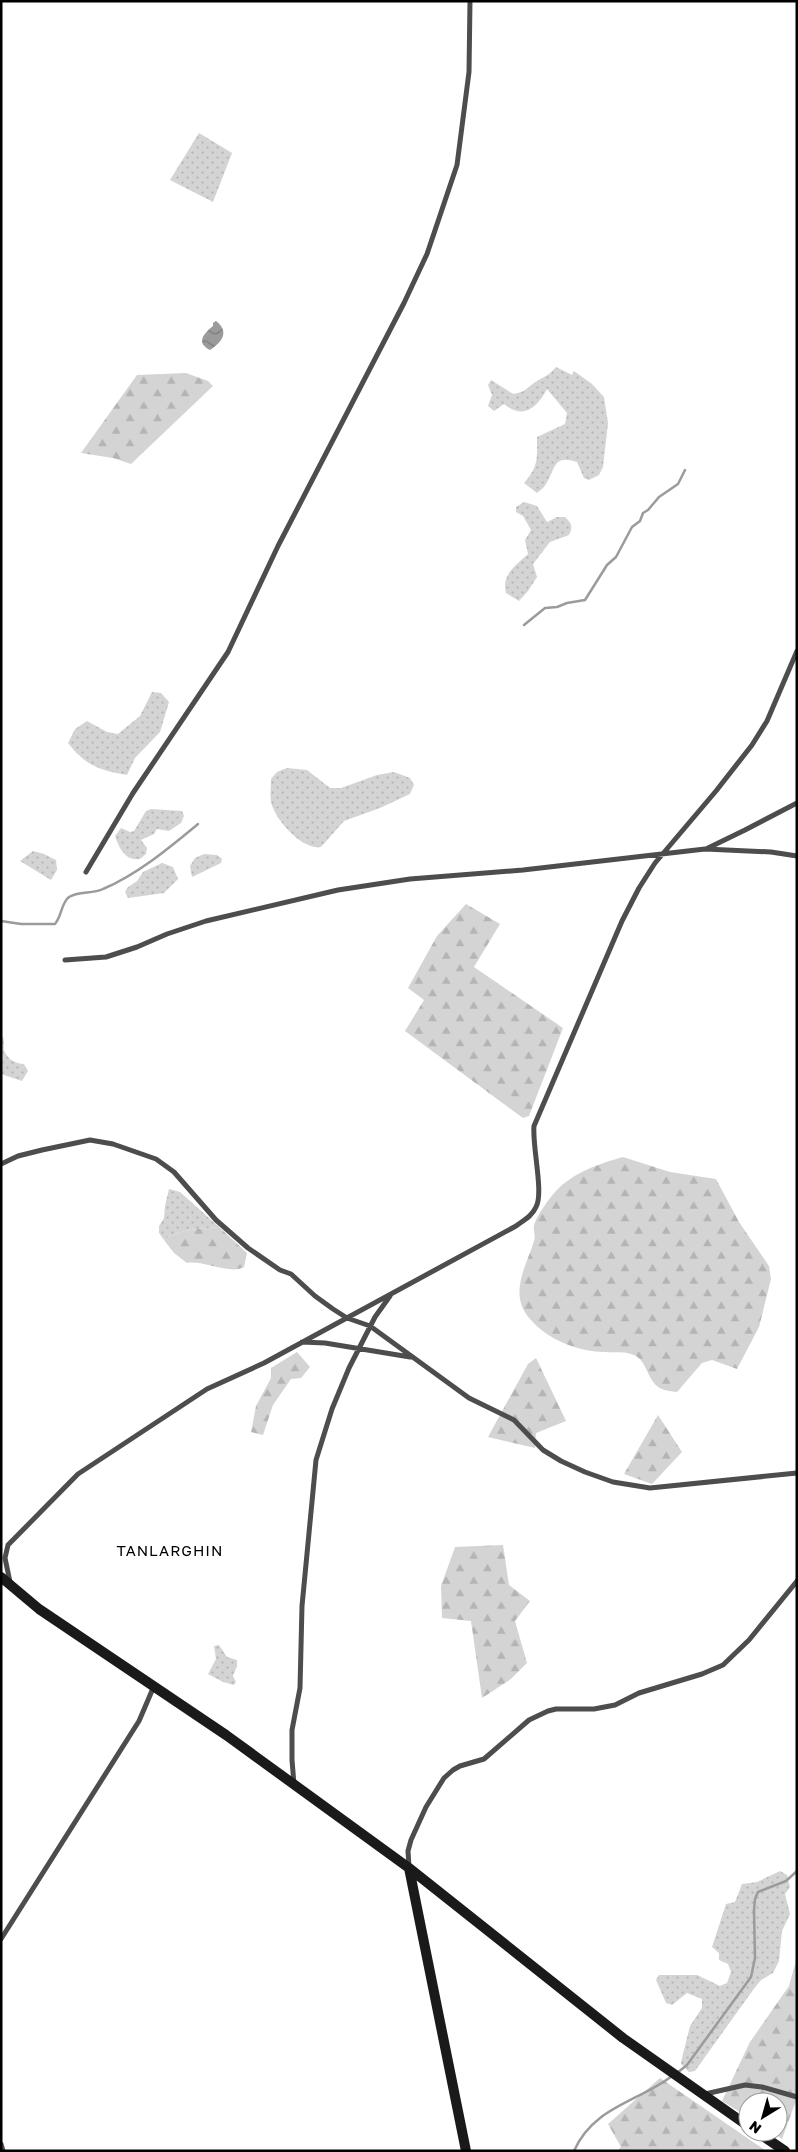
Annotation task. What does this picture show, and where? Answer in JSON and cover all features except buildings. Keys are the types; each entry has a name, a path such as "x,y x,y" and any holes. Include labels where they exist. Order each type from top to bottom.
{"street":[{"path":"86,872 133,793 228,652 278,546 404,303 427,254 457,165 468,72 470,1"},
{"path":"11,1586 5,1558 8,1545 78,1474 208,1389 347,1318 516,1226 530,1216 540,1198 532,1140 534,1126 622,921 639,888 661,855 716,791 752,745 767,721 797,651"},
{"path":"705,849 797,802"},
{"path":"65,960 106,957 206,920 338,890 410,879 661,855 705,849 772,852 797,856"},
{"path":"1,1164 18,1156 90,1140 113,1144 156,1160 174,1172 213,1217 248,1248 280,1270 291,1274 315,1296 347,1318 370,1326 469,1398 514,1420 544,1450 561,1461 613,1482 650,1488 797,1473"},
{"path":"294,1785 292,1730 300,1688 302,1606 316,1460 332,1409 359,1349 370,1326 392,1293"},
{"path":"302,1342 325,1343 388,1352 414,1358"},
{"path":"1,1577 39,1609 154,1686 408,1868 623,2038 738,2119"},
{"path":"466,2151 408,1868 410,1840 426,1807 444,1778 453,1770 484,1759 529,1720 556,1709 594,1709 615,1705 639,1693 702,1674 723,1665 749,1640 797,1581"},
{"path":"1,1939 140,1721 154,1686"},
{"path":"702,2094 746,2085 762,2087 797,2097"},
{"path":"772,2142 785,2151"},
{"path":"1,2144 3,2151"}],"green space":[{"path":"199,133 232,153 213,202 170,180"},
{"path":"556,367 572,375 574,371 592,384 604,397 608,423 603,467 599,475 589,480 584,478 577,462 569,460 559,461 545,485 537,493 524,483 535,467 537,437 565,424 567,413 547,389 539,402 529,410 517,411 504,404 494,411 488,406 492,395 488,385 491,380 513,394 518,393 524,391"},
{"path":"186,373 208,381 213,386 131,464 113,458 81,453 137,375"},
{"path":"524,502 537,506 547,522 557,517 565,517 570,523 571,530 569,535 550,542 533,564 537,577 519,601 506,593 505,587 511,571 528,554 525,540 531,530 523,516 516,512 516,507"},
{"path":"152,692 161,693 169,702 160,732 135,758 127,775 94,766 81,757 68,743 75,729 87,721 107,732 118,734 140,716"},
{"path":"287,768 307,770 330,788 341,788 377,775 394,772 410,778 414,785 410,794 380,808 344,821 321,847 314,847 298,839 290,832 278,817 271,802 271,779 277,772"},
{"path":"151,809 182,811 184,816 181,823 169,831 157,829 154,834 141,840 147,848 146,854 140,859 130,858 123,853 115,836 121,828 130,832 134,831 146,811"},
{"path":"33,851 56,860 57,870 51,880 20,861"},
{"path":"204,854 217,855 222,859 221,863 192,877 190,866 195,858"},
{"path":"162,863 173,867 178,879 164,893 128,898 125,892 128,887 137,881 143,872"},
{"path":"466,904 500,924 474,967 563,1028 529,1116 523,1118 405,1031 424,1000 408,988 437,936"},
{"path":"1,1037 4,1039 4,1050 7,1056 15,1062 24,1064 28,1071 22,1081 1,1074"},
{"path":"623,1157 670,1172 716,1179 739,1222 769,1266 771,1279 759,1327 737,1369 712,1360 702,1363 677,1392 664,1390 657,1386 642,1362 634,1355 573,1347 545,1333 530,1319 520,1300 519,1290 523,1271 535,1239 534,1226 537,1218 553,1194 563,1184 579,1174"},
{"path":"169,1189 180,1192 219,1227 183,1232 164,1240 159,1233 159,1226 164,1218"},
{"path":"219,1227 247,1253 244,1267 232,1269 201,1263 187,1263 174,1253 164,1240 183,1232"},
{"path":"297,1352 310,1367 301,1378 291,1379 273,1405 263,1435 251,1432 256,1406 271,1378 271,1368"},
{"path":"536,1358 566,1421 536,1433 535,1448 488,1437 528,1364"},
{"path":"658,1415 682,1452 652,1484 624,1474"},
{"path":"503,1545 509,1585 530,1601 515,1621 527,1663 511,1679 482,1698 471,1621 442,1618 441,1586 455,1547"},
{"path":"219,1645 227,1657 237,1660 233,1676 236,1682 234,1685 223,1682 208,1674 216,1659 214,1646"},
{"path":"780,1871 787,1875 790,1887 785,1894 790,1914 782,1931 779,1961 773,1973 761,1980 753,1990 695,2071 689,2072 681,2062 690,2026 702,2008 702,1999 687,1993 672,2005 666,2003 656,1980 659,1975 697,1975 720,1986 727,1983 731,1972 728,1964 719,1960 719,1953 712,1947 726,1904 735,1902 742,1884 757,1882"},
{"path":"797,1957 797,2098 788,2123 788,2092 738,2092 738,2111 722,2101 750,2042 789,1986"},
{"path":"660,2078 738,2132 738,2142 753,2142 766,2151 617,2151 621,2147 608,2124"}],"water":[{"path":"216,321 223,329 223,337 210,350 202,341 206,332"}],"waterway":[{"path":"524,625 545,608 585,600 607,565 616,557 632,527 640,521 643,513 659,497 678,484 685,470"},
{"path":"1,921 21,924 55,924 64,903 69,897 99,891 129,876 198,824"},
{"path":"677,2073 687,2065 751,1977 755,1958 754,1910 758,1892 786,1881 797,1871"},
{"path":"574,2151 582,2136 604,2115 672,2076"}],"district":[{"name":"TANLARGHIN","path":"170,1551"}]}
